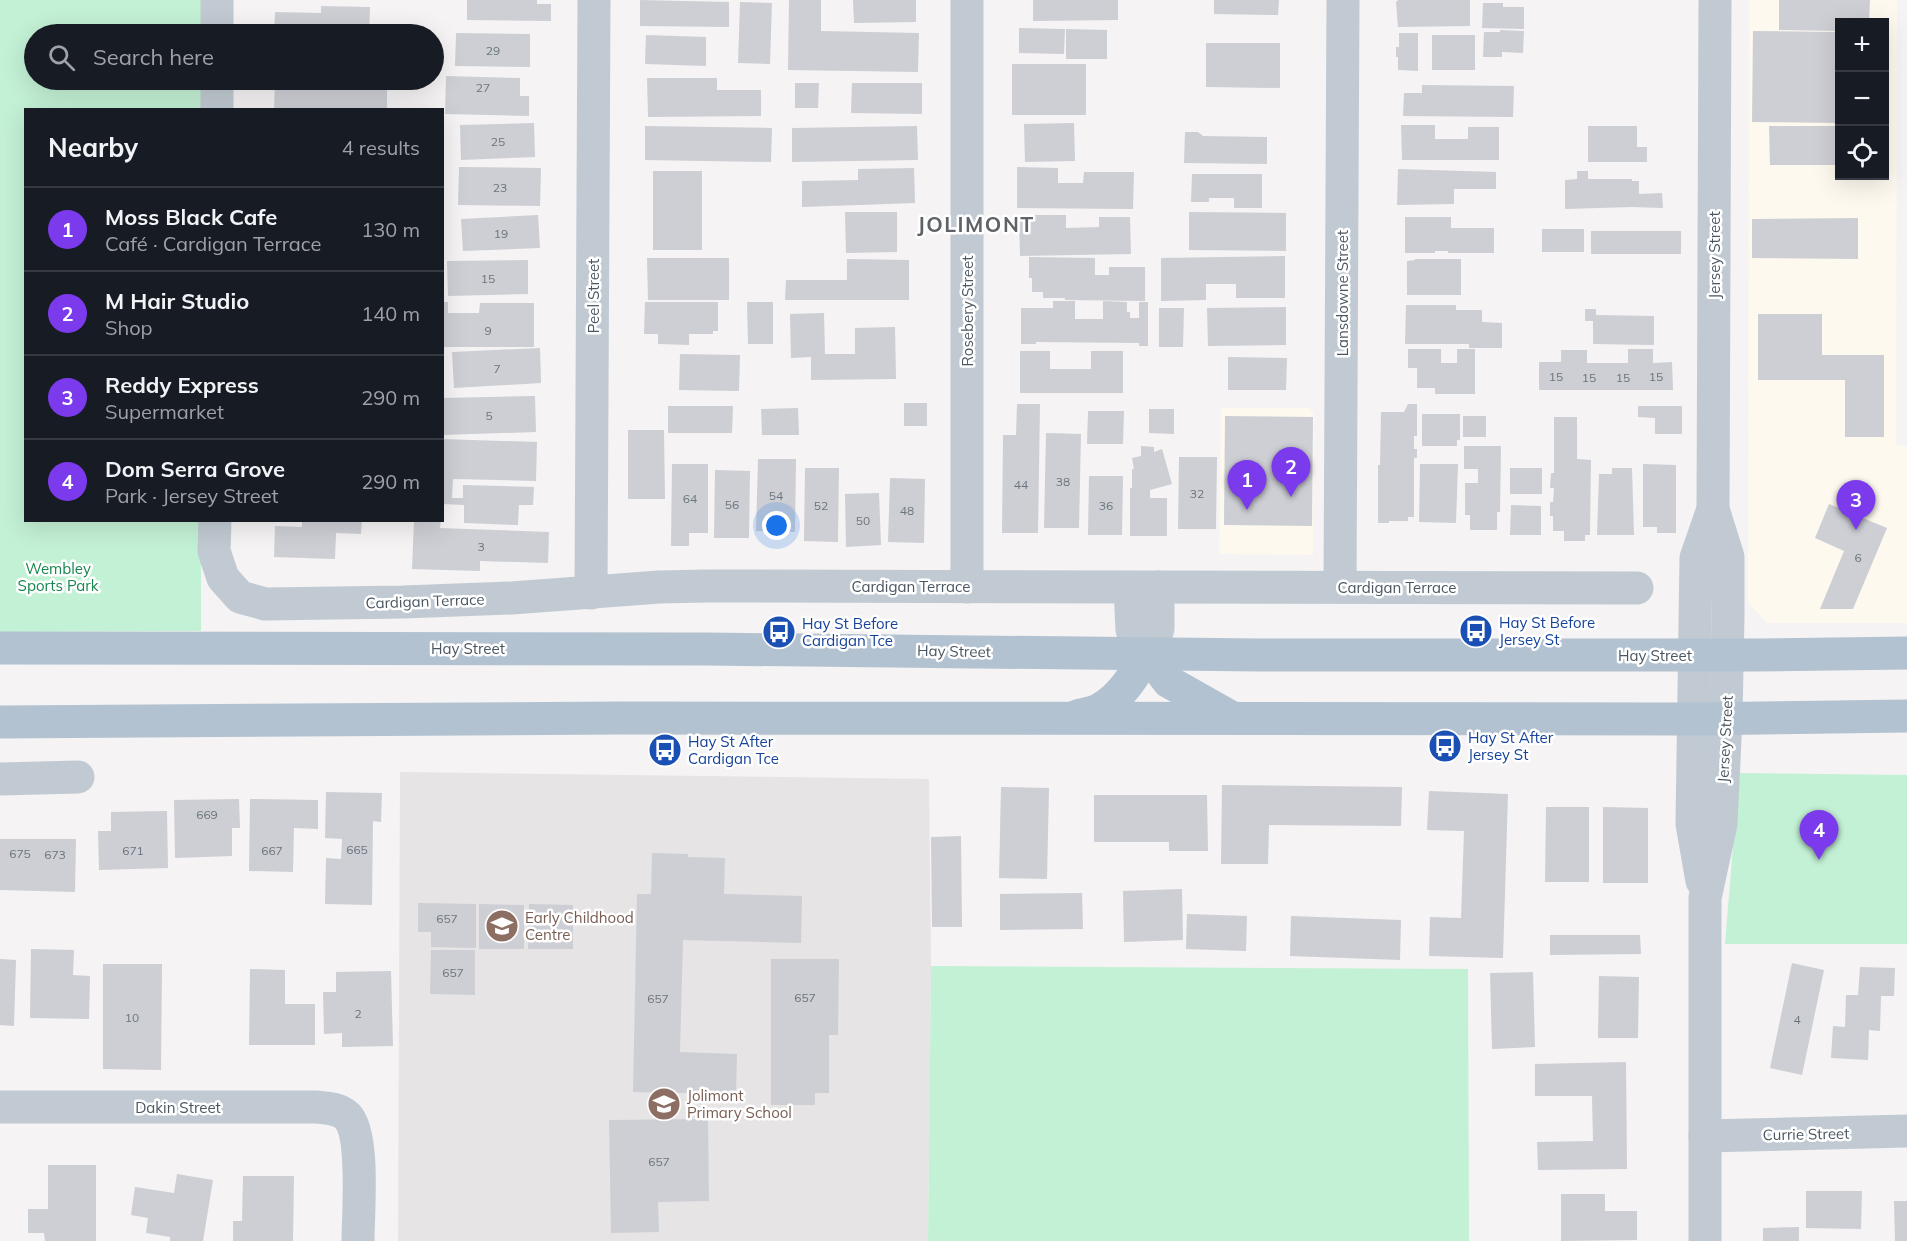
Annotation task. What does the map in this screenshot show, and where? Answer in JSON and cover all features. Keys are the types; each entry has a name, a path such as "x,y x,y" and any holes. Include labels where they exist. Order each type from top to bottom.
{"main road":[{"name":"Hay Street","path":"0,648 706,649 1147,654 1907,653"},
{"path":"1064,720 1100,710 1117,696 1135,674 1147,654 1169,682 1235,719"},
{"path":"0,722 620,718 1693,719 1907,716"}],"street":[{"path":"217,0 217,24"},
{"name":"Peel Street","path":"591,592 594,0"},
{"name":"Rosebery Street","path":"967,0 967,587"},
{"name":"Lansdowne Street","path":"1340,587 1343,0"},
{"name":"Jersey Street","path":"1705,898 1720,824 1728,655 1728,556 1713,509 1715,0"},
{"path":"216,108 217,90"},
{"name":"Jersey Street","path":"1705,1241 1705,898 1692,824 1693,719 1696,558 1713,509"},
{"name":"Cardigan Terrace","path":"214,536 223,579 240,597 265,604 512,598 694,586 1637,588"},
{"path":"1144,587 1158,629 1147,654"},
{"path":"0,779 78,777"},
{"name":"Dakin Street","path":"0,1107 316,1107 340,1111 351,1122 358,1152 358,1241"},
{"name":"Currie Street","path":"1705,1136 1907,1131"}],"shaded area":[{"path":"1749,0 1897,0 1896,445 1907,446 1907,623 1767,623 1748,602"},
{"path":"1221,408 1310,408 1314,416 1313,555 1219,554"},
{"name":"Jolimont Primary School","path":"400,772 929,779 931,966 928,1241 398,1241"}],"green space":[{"name":"Wembley Sports Park","path":"0,0 202,0 202,24 24,24 24,90 202,90 202,108 24,108 24,522 201,522 201,631 0,632"},
{"path":"1739,773 1907,775 1907,944 1725,944"},
{"path":"931,966 1468,969 1469,1241 928,1241"}],"building":[{"path":"467,0 537,0 537,4 551,4 551,21 467,20"},
{"path":"640,0 729,2 729,27 640,26"},
{"path":"789,0 821,0 821,31 919,33 918,72 788,70"},
{"path":"853,0 916,0 916,22 854,23"},
{"path":"1033,0 1118,0 1118,20 1033,21"},
{"path":"1214,0 1279,0 1278,15 1214,14"},
{"path":"1398,0 1470,0 1470,26 1398,27 1396,2"},
{"path":"1779,0 1870,0 1869,18 1835,18 1835,31 1779,30"},
{"path":"740,2 772,3 770,64 738,63"},
{"path":"1483,3 1503,3 1503,7 1524,7 1524,29 1482,28"},
{"path":"321,6 370,7 369,24 274,24 275,12 321,13"},
{"path":"1019,28 1065,29 1064,54 1019,53"},
{"path":"1066,29 1107,30 1107,59 1066,59"},
{"path":"1500,30 1524,31 1523,53 1502,52 1502,57 1483,57 1484,32 1500,32"},
{"path":"1753,31 1835,32 1835,123 1752,122"},
{"path":"456,33 530,34 530,67 455,66"},
{"path":"1399,33 1418,33 1418,71 1398,70 1396,47 1399,47"},
{"path":"646,35 706,37 706,66 645,64"},
{"path":"1432,35 1475,35 1475,70 1432,70"},
{"path":"1206,43 1280,43 1280,88 1206,87"},
{"path":"1012,64 1086,64 1086,115 1012,115"},
{"path":"446,76 520,78 520,96 529,96 529,116 445,114"},
{"path":"647,78 717,78 717,90 761,90 761,116 648,117"},
{"path":"795,83 819,83 818,108 795,108"},
{"path":"852,83 922,83 922,114 851,113"},
{"path":"1422,85 1514,86 1513,117 1403,116 1404,93 1422,93"},
{"path":"275,90 387,90 387,108 274,108"},
{"path":"534,123 535,157 461,160 460,125"},
{"path":"1074,123 1075,161 1025,162 1024,124"},
{"path":"1401,125 1435,125 1435,139 1468,139 1468,127 1499,127 1499,160 1402,160"},
{"path":"645,126 772,128 771,162 645,160"},
{"path":"917,126 918,160 792,162 792,128"},
{"path":"1588,126 1637,126 1637,147 1647,147 1647,162 1588,162"},
{"path":"1769,126 1835,126 1835,165 1770,165"},
{"path":"1185,132 1198,132 1203,136 1267,137 1267,164 1184,163"},
{"path":"459,167 541,168 540,206 458,205"},
{"path":"1017,167 1058,168 1058,183 1083,183 1084,172 1134,172 1133,209 1017,208"},
{"path":"914,168 915,203 802,207 802,181 858,180 858,169"},
{"path":"1398,169 1496,172 1496,189 1454,189 1454,204 1397,205"},
{"path":"653,171 702,171 702,250 653,250"},
{"path":"1577,171 1588,171 1588,179 1639,181 1639,194 1662,193 1663,208 1565,209 1565,180 1577,179"},
{"path":"1192,174 1262,174 1262,208 1234,208 1234,198 1209,198 1209,202 1191,202"},
{"path":"845,212 897,212 897,252 846,253"},
{"path":"1189,212 1286,213 1286,251 1189,250"},
{"path":"538,215 540,248 463,251 461,219"},
{"path":"1019,215 1066,215 1066,228 1099,227 1099,217 1130,217 1131,254 1020,256"},
{"path":"1405,217 1451,217 1451,228 1494,228 1494,253 1435,251 1435,253 1405,253"},
{"path":"1858,218 1858,259 1752,258 1752,219"},
{"path":"1542,229 1584,229 1584,252 1542,252"},
{"path":"1591,231 1681,231 1681,254 1591,254"},
{"path":"1285,256 1285,298 1236,298 1236,284 1206,284 1206,300 1161,301 1161,258"},
{"path":"1029,257 1095,258 1095,275 1109,275 1109,267 1145,267 1145,301 1043,298 1043,292 1032,292"},
{"path":"647,258 729,258 729,300 648,300"},
{"path":"847,259 909,260 909,300 785,300 786,280 847,280"},
{"path":"1461,259 1461,295 1407,295 1407,261"},
{"path":"528,260 528,294 448,296 447,261"},
{"path":"1053,301 1075,301 1075,319 1103,319 1103,301 1127,302 1127,312 1130,312 1130,318 1139,318 1139,302 1148,302 1148,346 1139,346 1139,343 1036,342 1036,344 1021,344 1021,308 1053,308"},
{"path":"444,302 448,302 448,313 479,313 480,303 534,303 534,347 444,347"},
{"path":"645,302 718,302 718,331 713,331 713,334 689,334 689,345 658,344 658,334 644,334"},
{"path":"747,302 773,302 773,344 748,344"},
{"path":"1406,305 1456,305 1456,310 1482,310 1482,322 1502,323 1502,348 1469,348 1469,344 1405,344"},
{"path":"1286,307 1286,345 1208,346 1207,308"},
{"path":"1159,308 1184,308 1183,347 1159,347"},
{"path":"1585,309 1596,309 1596,315 1654,316 1654,345 1593,344 1593,321 1585,321"},
{"path":"824,313 825,354 855,354 855,328 895,327 896,379 811,380 811,357 791,358 790,314"},
{"path":"1758,314 1822,314 1822,355 1884,355 1884,437 1845,437 1845,380 1758,380"},
{"path":"540,348 541,383 454,388 452,352"},
{"path":"1408,349 1441,349 1441,363 1457,363 1457,349 1475,349 1475,394 1435,394 1435,388 1417,388 1417,368 1408,368"},
{"path":"1628,349 1653,349 1653,363 1672,362 1673,390 1539,390 1539,362 1561,362 1561,350 1587,350 1587,363 1628,363"},
{"path":"1020,351 1050,351 1050,369 1091,369 1091,351 1123,351 1123,393 1020,393"},
{"path":"680,354 740,355 739,391 679,390"},
{"path":"1228,357 1287,358 1286,390 1228,390"},
{"path":"535,396 536,432 444,435 444,398"},
{"path":"904,403 927,403 927,426 904,426"},
{"path":"1017,404 1040,404 1038,533 1002,533 1003,435 1016,435"},
{"path":"1408,404 1417,404 1417,436 1414,436 1417,458 1414,458 1414,517 1408,517 1408,521 1378,523 1381,412 1404,412"},
{"path":"668,406 733,406 732,433 668,433"},
{"path":"1638,406 1682,406 1682,434 1655,434 1655,418 1638,417"},
{"path":"798,408 799,435 762,435 761,409"},
{"path":"1149,409 1174,409 1174,434 1149,433"},
{"path":"1088,411 1124,411 1123,444 1087,444"},
{"path":"1422,414 1460,414 1460,440 1457,440 1457,446 1422,446"},
{"path":"1225,416 1313,417 1312,526 1224,525"},
{"path":"1463,416 1486,416 1486,437 1463,437"},
{"path":"1554,417 1577,417 1577,459 1591,460 1590,535 1585,535 1585,541 1564,541 1564,531 1553,531 1550,502 1553,502 1554,488 1550,488 1551,473 1554,473"},
{"path":"628,430 664,430 665,499 628,499"},
{"path":"1046,433 1081,434 1079,528 1044,528"},
{"path":"444,439 537,442 536,481 453,479 452,498 463,498 463,485 534,487 533,505 519,505 518,525 464,523 464,505 444,504"},
{"path":"1141,446 1154,447 1154,452 1162,449 1172,484 1150,490 1150,498 1167,498 1167,536 1130,536 1130,488 1132,488 1132,469 1134,469 1132,458 1141,456"},
{"path":"1464,446 1501,446 1500,512 1497,512 1497,530 1470,530 1470,515 1465,515 1465,483 1478,483 1478,469 1464,469"},
{"path":"1179,457 1217,457 1216,529 1178,529"},
{"path":"758,459 796,459 795,532 756,531"},
{"path":"672,464 708,464 708,533 689,533 689,546 671,546"},
{"path":"1420,464 1458,464 1456,523 1419,522"},
{"path":"1643,464 1676,465 1676,533 1657,533 1657,527 1643,527"},
{"path":"805,468 839,468 838,542 804,541"},
{"path":"1510,468 1542,468 1542,494 1510,494"},
{"path":"1612,468 1632,468 1634,535 1597,535 1599,474 1612,474"},
{"path":"715,470 750,471 749,538 714,538"},
{"path":"1089,476 1123,476 1122,535 1088,535"},
{"path":"890,478 925,479 924,543 888,542"},
{"path":"879,493 881,545 846,547 845,494"},
{"path":"1829,504 1887,528 1853,609 1820,609 1844,551 1815,538"},
{"path":"1511,505 1541,506 1541,535 1510,535"},
{"path":"302,522 362,522 361,534 336,533 335,559 274,557 275,526 302,527"},
{"path":"414,522 441,522 440,528 549,532 548,563 480,561 480,571 412,569"},
{"path":"1222,785 1402,787 1401,826 1269,825 1268,864 1221,864"},
{"path":"1001,787 1049,788 1047,879 999,878"},
{"path":"1429,791 1508,794 1503,958 1429,956 1430,917 1461,918 1464,831 1427,830"},
{"path":"326,792 382,793 381,822 373,821 372,905 325,904 326,858 341,859 342,839 325,838"},
{"path":"1094,795 1207,795 1208,851 1169,851 1169,842 1094,842"},
{"path":"239,799 240,828 232,828 232,856 175,858 174,800"},
{"path":"250,799 318,800 318,829 294,828 293,872 249,871"},
{"path":"1546,807 1589,807 1589,882 1545,882"},
{"path":"1603,807 1648,808 1648,883 1603,883"},
{"path":"167,811 168,868 99,870 98,831 111,831 111,812"},
{"path":"961,836 962,927 932,927 931,837"},
{"path":"0,839 76,839 75,892 0,890"},
{"path":"652,853 725,858 724,894 802,896 801,943 683,940 680,1052 737,1054 736,1094 633,1092 637,894 651,894"},
{"path":"1182,889 1183,940 1124,942 1123,891"},
{"path":"1082,893 1083,929 1000,930 1000,894"},
{"path":"418,903 476,904 476,948 431,947 431,932 418,932"},
{"path":"479,904 524,905 524,949 479,949"},
{"path":"529,904 573,905 573,949 528,949"},
{"path":"1187,914 1247,916 1246,951 1186,949"},
{"path":"1291,916 1401,920 1400,960 1290,956"},
{"path":"1550,935 1640,935 1641,954 1550,955"},
{"path":"31,949 74,950 73,975 90,976 89,1019 30,1018"},
{"path":"431,950 475,950 475,995 430,994"},
{"path":"0,959 16,960 14,1026 0,1025"},
{"path":"771,959 839,959 838,1035 829,1035 829,1093 815,1093 815,1105 771,1105"},
{"path":"1792,963 1824,970 1802,1075 1770,1068"},
{"path":"103,964 162,964 161,1070 103,1069"},
{"path":"1860,967 1895,968 1894,996 1881,996 1880,1031 1869,1030 1868,1060 1831,1058 1833,1026 1845,1027 1846,995 1858,995"},
{"path":"250,969 285,970 285,1004 315,1004 315,1045 249,1045"},
{"path":"391,971 393,1046 342,1047 342,1033 324,1034 323,992 336,992 336,972"},
{"path":"1533,972 1535,1047 1492,1049 1490,973"},
{"path":"1599,976 1639,977 1638,1038 1598,1038"},
{"path":"1626,1062 1627,1169 1538,1170 1537,1142 1593,1141 1592,1096 1535,1096 1535,1064"},
{"path":"708,1119 709,1201 658,1202 659,1232 611,1233 609,1120"},
{"path":"48,1165 96,1165 96,1241 45,1241 44,1233 28,1233 28,1209 48,1209"},
{"path":"177,1174 213,1180 203,1241 170,1241 170,1237 146,1233 148,1218 131,1215 135,1187 174,1193"},
{"path":"243,1176 294,1176 293,1241 233,1241 233,1221 242,1221"},
{"path":"1806,1191 1862,1191 1861,1229 1806,1228"},
{"path":"1561,1194 1605,1194 1605,1211 1637,1211 1637,1240 1561,1241"},
{"path":"1894,1201 1907,1201 1907,1241 1895,1241"},
{"path":"1799,1227 1799,1241 1763,1241 1763,1228"}],"place":[{"name":"M Hair Studio","path":"1291,497"},
{"name":"Moss Black Cafe","path":"1247,510"},
{"name":"Reddy Express","path":"1856,530"},
{"name":"Hay St Before Jersey St","path":"1476,631"},
{"name":"Hay St Before Cardigan Tce","path":"779,632"},
{"name":"Hay St After Jersey St","path":"1445,746"},
{"name":"Hay St After Cardigan Tce","path":"665,750"},
{"name":"Dom Serra Grove","path":"1819,860"},
{"name":"Early Childhood Centre","path":"502,926"},
{"name":"Jolimont Primary School","path":"664,1104"}],"district":[{"name":"JOLIMONT","path":"976,224"}]}
